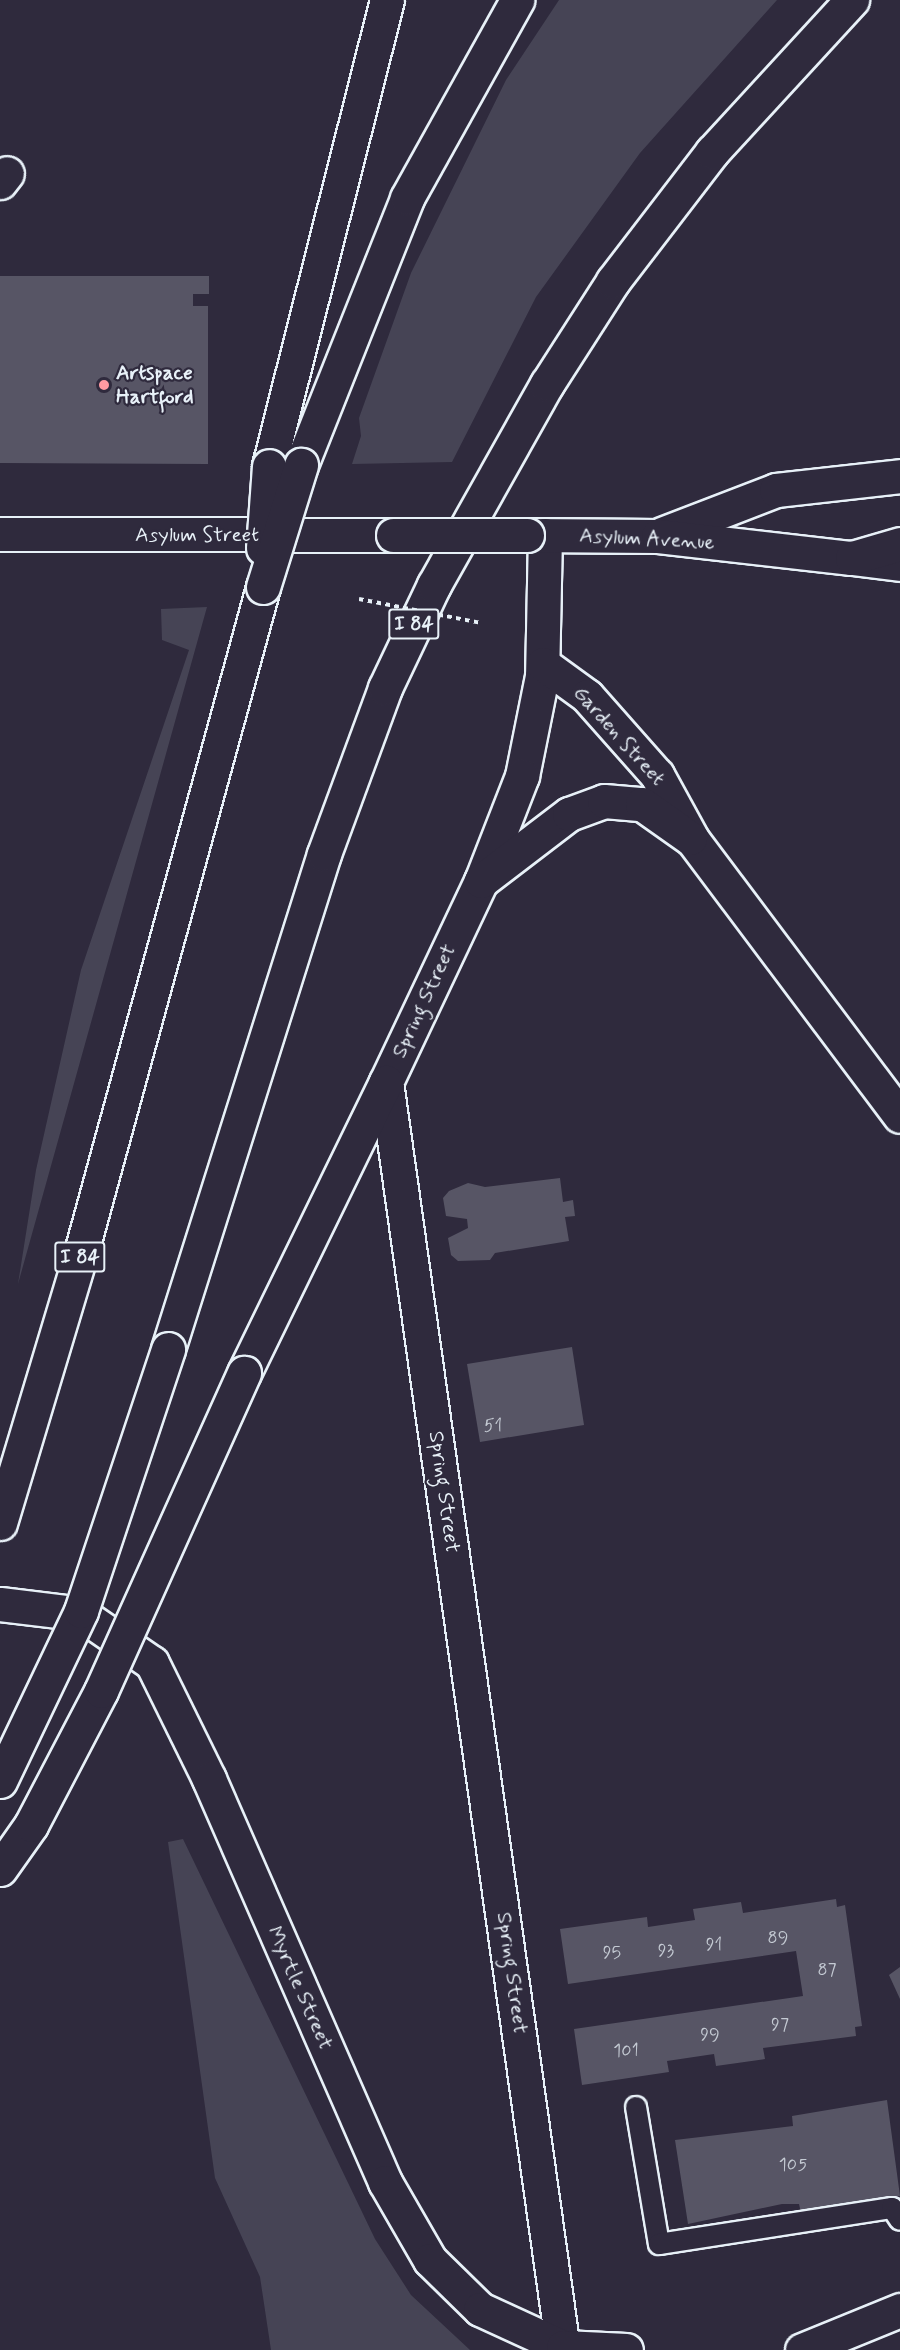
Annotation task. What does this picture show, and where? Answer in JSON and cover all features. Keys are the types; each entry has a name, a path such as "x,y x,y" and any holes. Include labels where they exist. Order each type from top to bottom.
{"main road":[{"path":"263,587 268,466 387,0"},
{"name":"I 84","path":"0,1523 74,1279 263,587 301,465 407,198 517,0"},
{"name":"I 84","path":"0,1781 85,1600 168,1348 331,832 386,688 429,595 527,417 613,281 705,160 852,0"},
{"path":"658,536 776,490 900,476"},
{"name":"Asylum Street","path":"0,534 393,535"},
{"name":"Asylum Avenue","path":"393,535 658,536 900,564"},
{"path":"536,535 543,664"},
{"path":"852,558 900,544"},
{"name":"Garden Street","path":"543,664 577,687 615,726 670,792 692,839 900,1116"},
{"name":"Spring Street","path":"543,664 522,776 481,882 386,1082 563,2348"},
{"name":"Garden Street","path":"481,882 575,810 604,801 642,804 692,839"},
{"path":"0,1869 31,1825 101,1691 244,1373 386,1082"},
{"name":"Myrtle Street","path":"0,1604 81,1614 152,1663 209,1779 385,2182 430,2260 480,2308 563,2348 626,2350"},
{"path":"802,2350 900,2310"}],"lane":[{"path":"636,2107 659,2244 892,2208 900,2220"}],"path":[{"path":"359,599 481,623"}],"shaded area":[{"path":"559,0 777,0 640,153 536,297 452,462 352,464 361,436 359,418 411,273 506,80"},
{"path":"207,607 18,1284 36,1170 81,970 189,650 162,640 161,609"},
{"path":"183,1839 375,2239 411,2295 470,2350 271,2350 260,2277 215,2178 168,1842"}],"building":[{"name":"Artspace Hartford","path":"0,276 209,276 209,294 193,294 193,306 208,306 208,464 0,463"},
{"path":"560,1178 563,1202 573,1200 575,1216 565,1217 569,1241 495,1253 490,1260 458,1261 451,1255 448,1238 468,1228 467,1219 446,1216 443,1198 449,1191 468,1183 485,1187"},
{"path":"572,1347 584,1425 480,1442 467,1364"},
{"path":"836,1899 837,1907 845,1905 862,2026 855,2027 856,2036 763,2048 765,2059 716,2066 714,2054 667,2061 669,2072 582,2085 574,2029 803,1996 796,1951 568,1984 560,1929 647,1917 648,1927 695,1920 693,1909 741,1902 743,1913"},
{"path":"900,1967 900,1999 889,1975"},
{"path":"887,2100 900,2196 801,2213 799,2204 782,2204 688,2224 675,2140 793,2126 792,2116"}],"place":[{"name":"Artspace Hartford","path":"104,385"}]}
